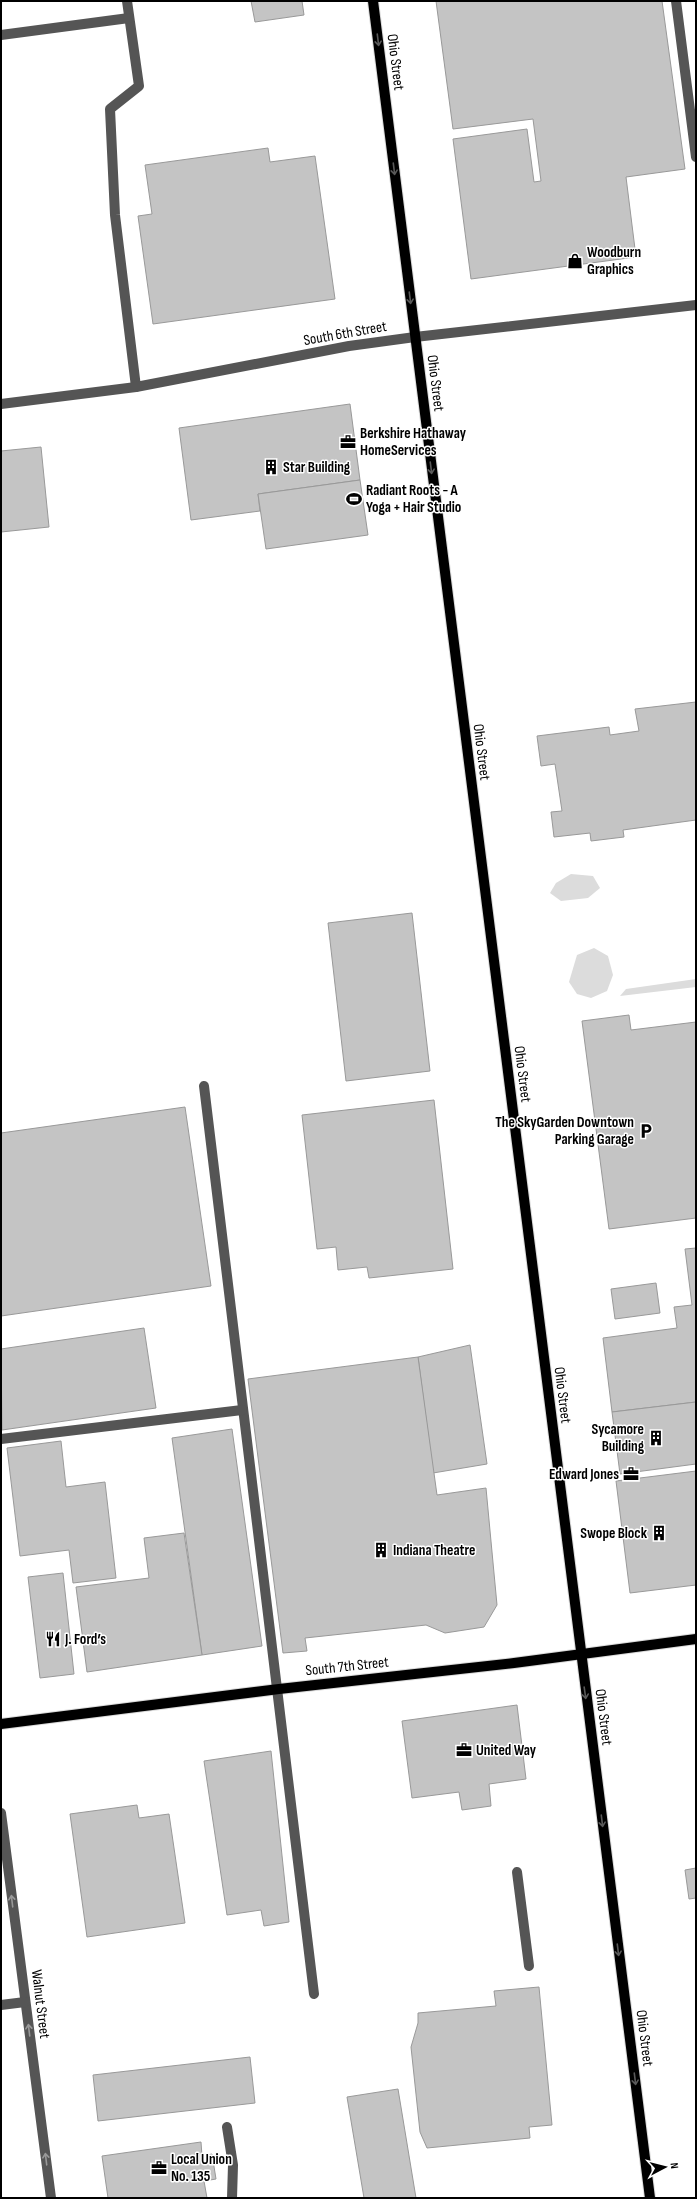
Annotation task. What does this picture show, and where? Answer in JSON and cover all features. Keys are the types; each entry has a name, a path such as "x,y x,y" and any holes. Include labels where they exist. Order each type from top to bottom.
{"main road":[{"name":"Ohio Street","path":"373,1 580,1654 650,2198"},
{"name":"South 7th Street","path":"1,1724 279,1689 514,1663 696,1639"}],"street":[{"path":"127,1 140,86 110,109 115,215 136,387"},
{"path":"676,1 696,156"},
{"path":"1,34 129,18"},
{"name":"South 6th Street","path":"1,404 136,387 349,346 696,304"},
{"path":"204,1086 242,1410 279,1689 314,1994"},
{"path":"1,1439 242,1410"},
{"name":"Walnut Street","path":"1,1813 51,2198"},
{"path":"517,1872 529,1966"},
{"path":"1,2005 25,2002"},
{"path":"227,2127 233,2165 232,2198"}],"shaded area":[{"path":"571,874 593,876 600,888 588,898 561,901 550,893 556,883"},
{"path":"594,948 608,956 613,975 607,991 591,998 577,994 569,982 577,955"},
{"path":"696,979 696,987 620,996 626,989"}],"building":[{"path":"251,1 302,1 304,15 255,22"},
{"path":"436,1 662,1 685,169 626,177 636,257 471,279 453,139 527,129 534,182 541,181 533,119 453,129"},
{"path":"268,148 270,162 315,156 335,299 153,324 138,216 152,214 145,165"},
{"name":"Star Building","path":"350,404 360,480 258,494 260,511 191,520 179,428"},
{"path":"41,447 49,527 1,532 1,451"},
{"path":"360,480 368,535 266,549 258,494"},
{"path":"696,702 696,820 623,830 624,837 591,841 590,833 554,837 551,812 562,811 555,764 541,766 537,736 609,727 610,735 639,731 635,709"},
{"path":"412,913 430,1071 346,1081 328,923"},
{"name":"The SkyGarden Downtown Parking Garage","path":"629,1015 631,1030 696,1022 696,1218 609,1229 582,1021"},
{"path":"434,1100 453,1269 369,1278 367,1267 338,1270 336,1247 317,1249 302,1115"},
{"path":"185,1107 211,1286 1,1316 1,1133"},
{"path":"696,1248 696,1402 612,1412 603,1338 677,1328 674,1307 692,1305 685,1249"},
{"path":"656,1283 660,1313 615,1319 611,1289"},
{"path":"144,1328 156,1408 2,1430 1,1349"},
{"path":"470,1345 487,1464 433,1473 418,1357"},
{"name":"Indiana Theatre","path":"418,1357 437,1495 486,1488 497,1605 484,1627 445,1633 426,1625 305,1638 307,1651 283,1653 248,1379"},
{"name":"Sycamore Building","path":"696,1402 696,1464 620,1474 612,1412"},
{"path":"232,1429 262,1646 202,1655 172,1438"},
{"path":"61,1441 66,1487 105,1482 116,1578 73,1583 69,1550 20,1556 7,1448"},
{"name":"Swope Block","path":"696,1471 696,1585 630,1593 616,1481"},
{"path":"184,1533 202,1655 87,1672 76,1587 149,1578 144,1538"},
{"name":"J. Ford’s","path":"63,1573 74,1674 40,1678 28,1577"},
{"name":"United Way","path":"517,1705 526,1779 489,1784 491,1806 462,1810 459,1792 412,1798 402,1721"},
{"path":"271,1751 289,1922 264,1926 261,1910 227,1915 204,1761"},
{"path":"137,1805 139,1818 169,1814 185,1923 87,1937 70,1814"},
{"path":"696,1868 696,1898 689,1899 685,1870"},
{"path":"539,1987 552,2125 529,2127 530,2138 427,2148 420,2132 411,2047 418,2023 418,2013 496,2006 494,1991"},
{"path":"250,2057 255,2103 98,2121 93,2075"},
{"path":"398,2089 416,2198 364,2198 347,2097"},
{"name":"Local Union No. 135","path":"201,2142 202,2156 212,2154 216,2179 204,2181 207,2198 108,2198 102,2156"}],"place":[{"name":"Woodburn Graphics","path":"575,261"},
{"name":"Berkshire Hathaway HomeServices","path":"348,442"},
{"name":"Star Building","path":"271,467"},
{"name":"Radiant Roots - A Yoga + Hair Studio","path":"354,499"},
{"name":"The SkyGarden Downtown Parking Garage","path":"646,1131"},
{"name":"Sycamore Building","path":"656,1438"},
{"name":"Edward Jones","path":"631,1474"},
{"name":"Swope Block","path":"659,1533"},
{"name":"Indiana Theatre","path":"381,1550"},
{"name":"J. Ford’s","path":"53,1639"},
{"name":"United Way","path":"464,1750"},
{"name":"Local Union No. 135","path":"159,2168"}]}
